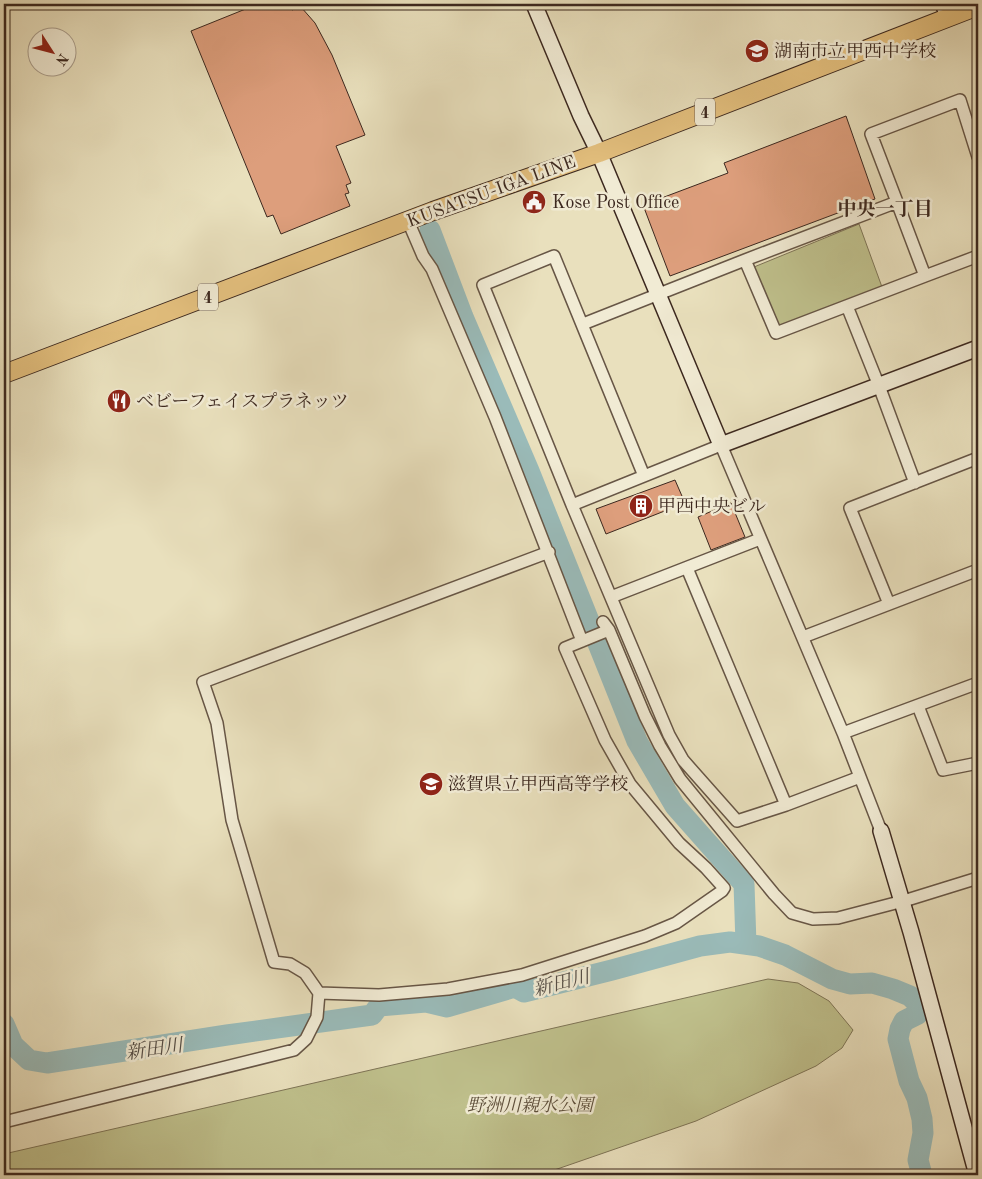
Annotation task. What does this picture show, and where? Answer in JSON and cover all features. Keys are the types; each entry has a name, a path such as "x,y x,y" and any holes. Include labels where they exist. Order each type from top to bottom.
{"main road":[{"name":"KUSATSU-IGA LINE","path":"4,374 410,220 599,153 946,11 978,6"}],"street":[{"path":"534,4 581,116 599,153 760,539 844,733 881,831 911,932 977,1175"},
{"path":"925,276 897,202 866,137 960,100 978,157"},
{"path":"583,324 897,202"},
{"path":"410,220 423,256 432,269 495,417 585,640"},
{"path":"644,476 554,256 483,286 610,597 669,734 683,760 736,820 786,805 860,777"},
{"path":"744,260 776,334 978,256"},
{"path":"847,306 915,483"},
{"path":"572,505 978,348"},
{"path":"889,604 850,508 978,458"},
{"path":"610,597 760,539"},
{"path":"4,1122 294,1050 306,1039 317,1017 319,993 306,973 290,964 274,962 232,820 217,724 203,682 549,552"},
{"path":"687,568 786,805"},
{"path":"803,637 978,570"},
{"path":"319,993 379,996 448,989 522,975 645,936 676,923 722,891 724,888 706,868 678,843 630,784 604,740 565,648 585,640 606,628 645,716 680,779 774,894 792,913 813,919 838,918 978,878"},
{"path":"844,733 978,683"},
{"path":"918,706 943,770 978,763"}],"green space":[{"path":"859,224 882,287 784,327 776,324 754,267"},
{"name":"野洲川親水公園","path":"768,979 798,983 829,1001 853,1030 842,1048 816,1066 696,1121 540,1175 4,1175 4,1154"}],"building":[{"path":"258,4 290,4 292,10 301,7 315,23 332,55 365,135 336,146 351,183 346,185 349,193 345,194 350,206 281,234 273,215 267,217 191,31"},
{"path":"846,116 875,199 670,276 643,205 728,173 724,163"},
{"name":"甲西中央ビル","path":"675,480 685,503 606,534 596,509"},
{"path":"731,503 745,537 711,550 698,517"}],"waterway":[{"path":"430,230 463,317 529,471 637,741 675,806 744,884 746,944"},
{"name":"新田川","path":"4,1024 13,1045 29,1060 47,1063 372,1015 379,1006 426,1002 447,1007 515,987 524,992 700,946 730,942 759,946 785,955 832,979 850,984 872,983 910,996 916,1002 919,1007 918,1014 904,1021 898,1039 909,1081 917,1098 922,1119 923,1133 918,1160 922,1175"}],"place":[{"name":"湖南市立甲西中学校","path":"757,51"},
{"name":"Kose Post Office","path":"534,202"},
{"name":"ベビーフェイスプラネッツ","path":"119,401"},
{"name":"甲西中央ビル","path":"641,506"},
{"name":"滋賀県立甲西高等学校","path":"431,784"}],"district":[{"name":"中央一丁目","path":"885,208"}]}
